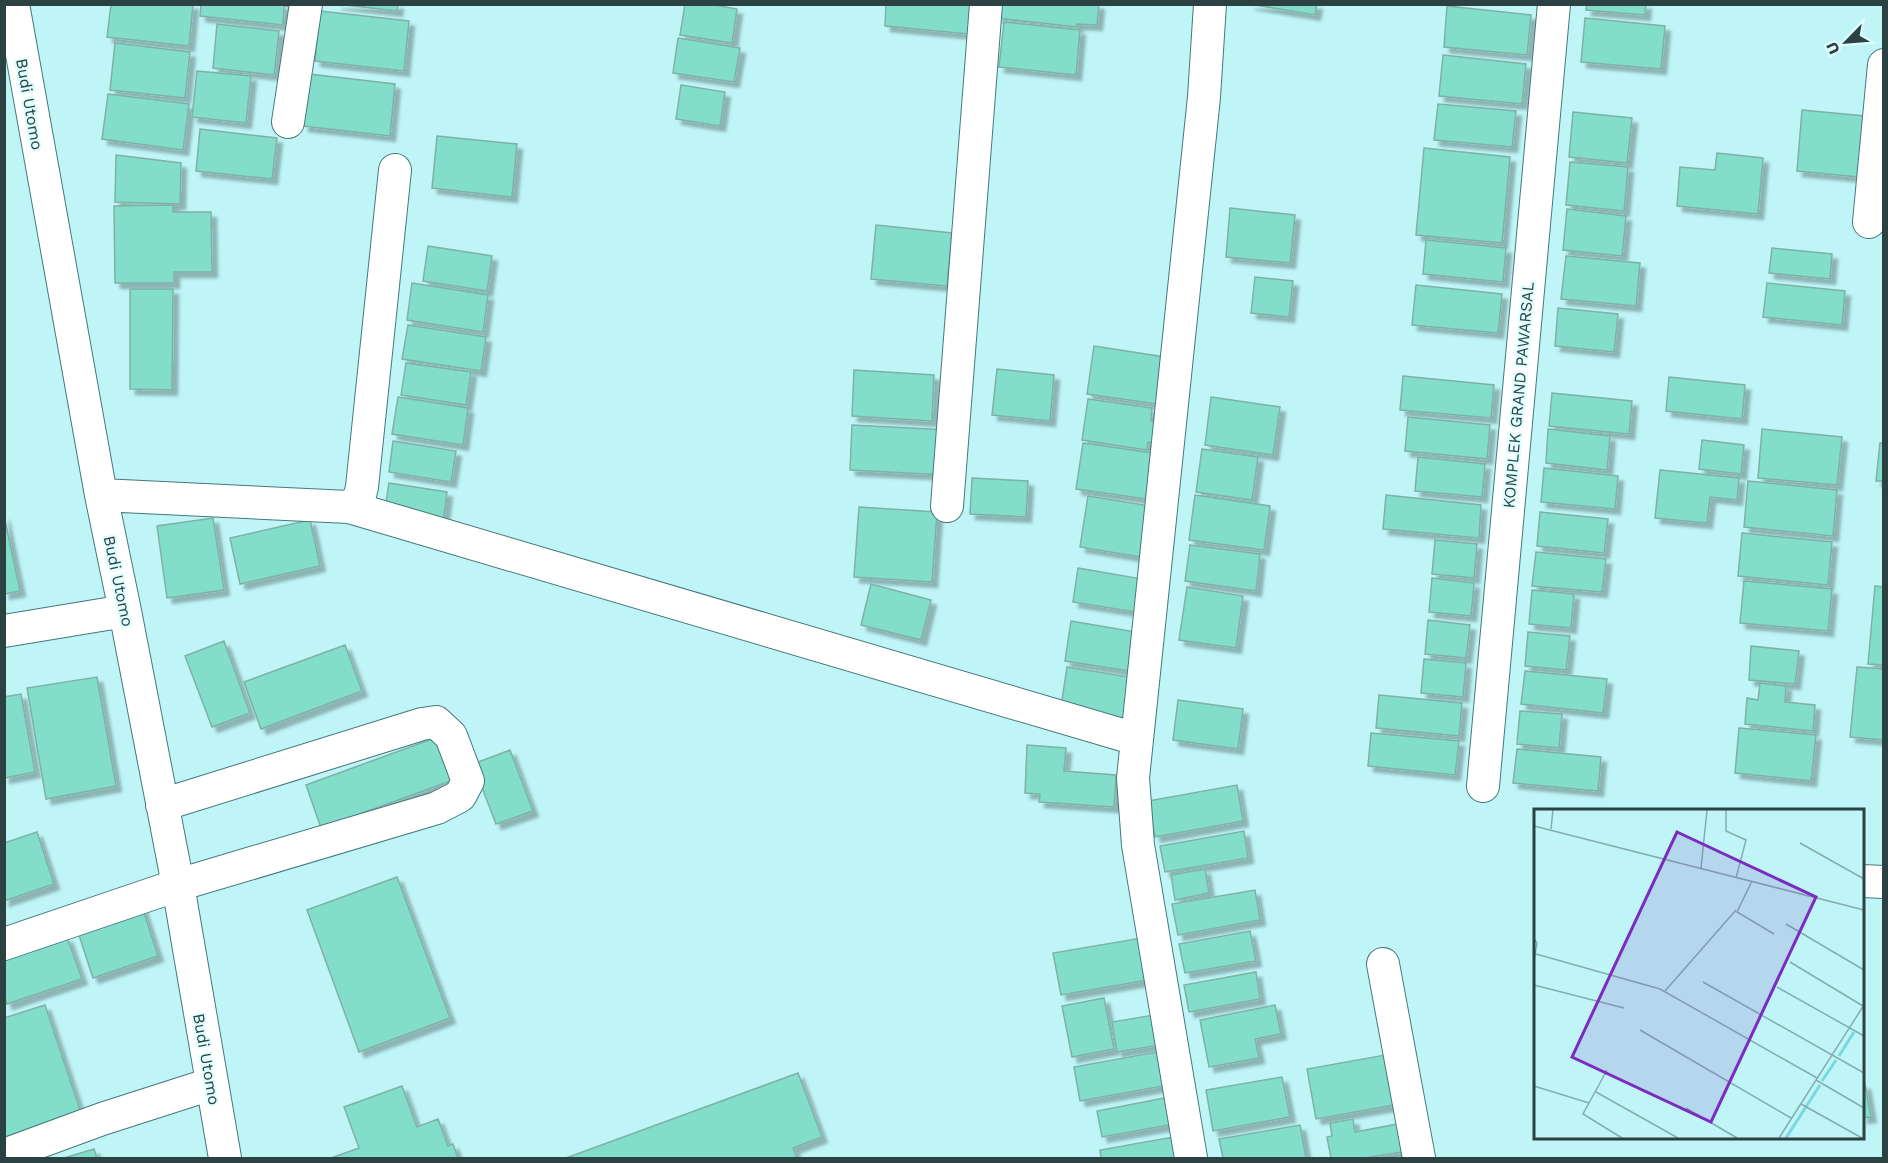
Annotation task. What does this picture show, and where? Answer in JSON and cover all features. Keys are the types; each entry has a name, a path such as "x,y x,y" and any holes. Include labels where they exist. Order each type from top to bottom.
{"street":[{"name":"Budi Utomo","path":"13,4 101,495 177,885 225,1158"},
{"path":"288,122 306,4"},
{"path":"946,506 986,4"},
{"path":"1191,1158 1138,845 1133,778 1204,97 1210,4"},
{"name":"KOMPLEK GRAND PAWARSAL","path":"1483,786 1554,4"},
{"path":"1869,222 1884,65"},
{"path":"349,507 358,499 362,487 395,170"},
{"path":"101,495 349,507 1136,739"},
{"path":"4,631 125,610"},
{"path":"4,944 177,885 437,807 460,796 468,781 451,736 436,722 162,805"},
{"path":"1864,881 1884,882"},
{"path":"1383,964 1419,1158"},
{"path":"4,1155 102,1119 211,1084"}],"building":[{"path":"111,4 193,4 189,46 107,37"},
{"path":"201,4 304,4 303,9 284,6 283,25 200,16"},
{"path":"336,4 398,4 397,11"},
{"path":"685,4 709,4 737,9 732,43 680,35"},
{"path":"886,4 972,4 969,34 885,26"},
{"path":"998,4 1099,4 1097,25 1077,24 1077,27 997,18"},
{"path":"1249,4 1317,4 1315,15"},
{"path":"1587,4 1646,4 1645,15 1586,10"},
{"path":"1447,6 1531,15 1527,55 1444,47"},
{"path":"320,11 409,21 404,71 315,61"},
{"path":"1585,18 1665,26 1661,69 1581,62"},
{"path":"1004,22 1080,30 1076,75 999,67"},
{"path":"217,24 279,31 274,75 213,68"},
{"path":"678,38 740,48 734,82 673,73"},
{"path":"115,43 190,52 185,98 110,90"},
{"path":"1443,55 1526,64 1522,104 1439,96"},
{"path":"197,71 251,76 246,123 192,117"},
{"path":"309,74 395,84 390,136 303,126"},
{"path":"681,85 725,92 720,126 676,119"},
{"path":"108,94 189,104 183,150 102,139"},
{"path":"1438,104 1516,111 1512,147 1434,140"},
{"path":"1802,110 1865,116 1859,177 1797,171"},
{"path":"1573,112 1632,118 1627,163 1569,157"},
{"path":"200,129 277,138 272,179 196,171"},
{"path":"437,136 517,144 512,197 432,188"},
{"path":"1424,148 1510,157 1502,243 1416,235"},
{"path":"1717,153 1763,158 1758,214 1677,206 1680,167 1715,170"},
{"path":"116,155 181,163 180,204 115,202"},
{"path":"1570,162 1628,167 1624,211 1566,205"},
{"path":"173,205 173,212 211,212 212,272 174,272 174,283 115,283 114,206"},
{"path":"1230,208 1295,215 1290,263 1226,257"},
{"path":"1567,209 1626,216 1622,256 1563,250"},
{"path":"876,225 952,233 947,286 871,279"},
{"path":"1426,240 1506,248 1503,282 1423,274"},
{"path":"428,246 492,256 487,291 423,281"},
{"path":"1772,248 1832,254 1830,279 1769,273"},
{"path":"1566,256 1640,263 1636,306 1561,299"},
{"path":"1255,277 1293,281 1289,317 1251,313"},
{"path":"412,283 488,295 483,332 407,320"},
{"path":"1767,283 1845,291 1842,325 1763,317"},
{"path":"1416,285 1502,294 1498,333 1412,325"},
{"path":"130,289 173,289 172,390 130,389"},
{"path":"1558,308 1618,314 1614,352 1555,346"},
{"path":"408,325 486,337 481,371 402,359"},
{"path":"1094,346 1171,358 1164,405 1087,394"},
{"path":"406,363 471,372 466,405 401,395"},
{"path":"997,369 1054,375 1050,421 992,415"},
{"path":"854,370 934,375 932,421 852,416"},
{"path":"1403,376 1494,385 1491,418 1400,410"},
{"path":"1669,377 1745,385 1742,419 1666,411"},
{"path":"1552,393 1632,401 1629,434 1549,426"},
{"path":"398,397 468,408 463,445 392,434"},
{"path":"1211,397 1280,407 1273,455 1205,445"},
{"path":"1088,399 1152,408 1151,421 1164,422 1161,444 1148,442 1147,450 1082,440"},
{"path":"1408,417 1490,425 1487,459 1405,451"},
{"path":"852,425 948,430 946,475 850,470"},
{"path":"1548,429 1610,436 1607,470 1546,463"},
{"path":"1762,429 1842,437 1837,485 1758,478"},
{"path":"1702,440 1744,445 1741,474 1699,469"},
{"path":"393,441 456,451 451,482 389,472"},
{"path":"1083,443 1153,453 1147,499 1076,489"},
{"path":"1880,443 1884,443 1884,481 1876,481"},
{"path":"1202,449 1258,457 1252,500 1196,492"},
{"path":"1418,457 1485,464 1482,497 1415,491"},
{"path":"1544,468 1618,476 1615,509 1541,502"},
{"path":"1660,470 1739,478 1737,500 1710,497 1707,523 1655,518"},
{"path":"972,478 1028,481 1026,517 970,514"},
{"path":"1748,481 1837,490 1833,536 1744,527"},
{"path":"389,483 447,492 443,524 384,515"},
{"path":"1195,495 1270,506 1264,550 1189,540"},
{"path":"1386,495 1481,505 1479,538 1383,529"},
{"path":"1088,496 1150,506 1141,557 1080,547"},
{"path":"859,507 937,512 932,582 854,577"},
{"path":"1540,512 1608,519 1604,553 1537,546"},
{"path":"4,515 20,591 4,594"},
{"path":"213,518 224,590 167,598 157,526"},
{"path":"310,520 320,566 240,584 230,538"},
{"path":"1742,533 1832,542 1828,585 1738,576"},
{"path":"1435,540 1477,544 1474,578 1432,574"},
{"path":"1190,545 1260,554 1256,591 1185,581"},
{"path":"1536,552 1606,559 1602,592 1532,586"},
{"path":"1078,568 1148,580 1142,613 1073,602"},
{"path":"1432,578 1474,583 1471,616 1429,612"},
{"path":"1744,581 1832,589 1828,631 1740,623"},
{"path":"871,584 931,600 921,640 861,625"},
{"path":"1875,586 1884,587 1884,665 1868,664"},
{"path":"1187,587 1243,596 1236,648 1179,640"},
{"path":"1532,590 1574,594 1571,628 1529,624"},
{"path":"1428,620 1470,625 1466,658 1425,654"},
{"path":"1071,621 1142,633 1136,672 1065,661"},
{"path":"1528,632 1570,636 1566,670 1525,666"},
{"path":"224,641 250,713 212,727 185,656"},
{"path":"345,645 362,691 261,729 244,682"},
{"path":"1751,646 1799,651 1795,684 1749,680"},
{"path":"1424,659 1466,663 1463,697 1421,693"},
{"path":"1067,667 1135,678 1127,724 1060,713"},
{"path":"1857,667 1884,669 1884,740 1850,737"},
{"path":"1525,671 1607,679 1603,713 1521,704"},
{"path":"97,677 116,786 46,799 27,688"},
{"path":"1760,683 1786,686 1785,702 1815,705 1813,731 1745,724 1747,698 1758,700"},
{"path":"21,694 35,772 4,778 4,697"},
{"path":"1379,695 1462,703 1459,736 1376,728"},
{"path":"1178,700 1243,709 1238,749 1173,740"},
{"path":"1520,711 1562,714 1559,748 1517,744"},
{"path":"1739,728 1816,735 1811,781 1735,773"},
{"path":"1371,733 1459,741 1455,775 1368,766"},
{"path":"440,736 456,779 321,828 306,785"},
{"path":"1027,745 1066,748 1064,771 1116,775 1114,807 1039,802 1040,794 1025,793"},
{"path":"1517,749 1601,757 1598,791 1513,783"},
{"path":"510,750 533,811 496,824 473,764"},
{"path":"1237,785 1243,821 1155,837 1148,801"},
{"path":"1244,831 1248,858 1165,872 1160,846"},
{"path":"37,832 54,884 4,901 4,843"},
{"path":"1205,869 1209,893 1175,900 1171,875"},
{"path":"397,877 450,1018 359,1052 307,910"},
{"path":"1255,890 1260,920 1178,935 1172,904"},
{"path":"142,907 158,956 93,978 77,929"},
{"path":"1250,931 1256,961 1185,973 1179,944"},
{"path":"67,937 82,979 7,1004 4,996 4,957"},
{"path":"1147,937 1154,979 1061,995 1053,953"},
{"path":"1256,972 1260,999 1189,1012 1184,985"},
{"path":"1104,998 1114,1049 1072,1057 1062,1006"},
{"path":"45,1005 82,1116 4,1141 4,1018"},
{"path":"1275,1005 1281,1034 1255,1039 1259,1058 1209,1067 1200,1020"},
{"path":"1160,1014 1166,1044 1117,1052 1112,1022"},
{"path":"1168,1050 1174,1084 1080,1101 1074,1067"},
{"path":"1385,1055 1394,1105 1316,1119 1307,1069"},
{"path":"798,1073 822,1137 793,1148 797,1158 566,1158"},
{"path":"1282,1077 1290,1117 1213,1131 1206,1090"},
{"path":"1864,1084 1865,1084 1871,1117 1864,1118"},
{"path":"402,1086 417,1127 438,1119 448,1146 453,1144 458,1158 331,1158 359,1148 344,1107"},
{"path":"1175,1096 1180,1123 1102,1137 1097,1111"},
{"path":"1353,1119 1355,1132 1403,1123 1408,1151 1365,1158 1331,1158 1327,1137 1332,1136 1330,1123"},
{"path":"1300,1125 1306,1158 1223,1158 1219,1139"},
{"path":"1173,1137 1177,1158 1101,1158 1100,1150"},
{"path":"94,1149 97,1158 64,1158"}]}
